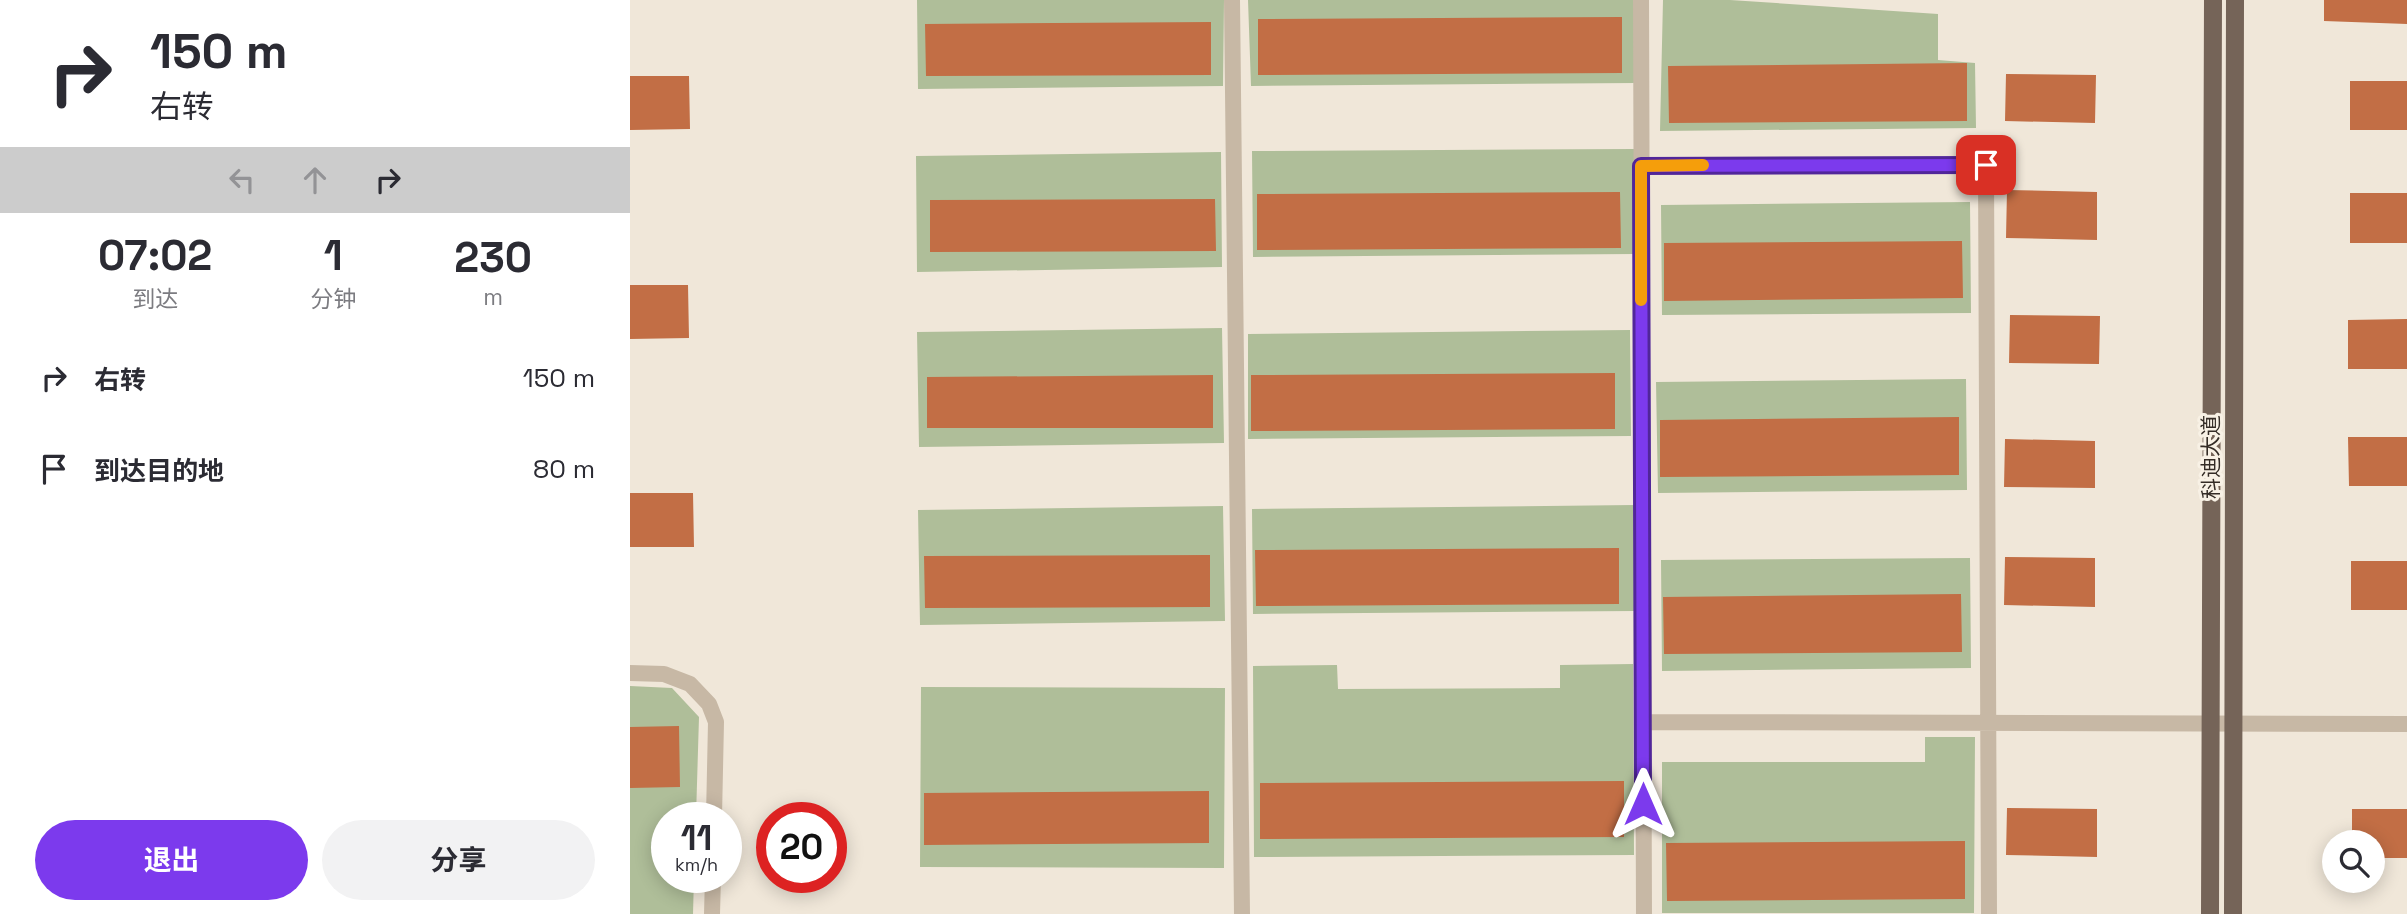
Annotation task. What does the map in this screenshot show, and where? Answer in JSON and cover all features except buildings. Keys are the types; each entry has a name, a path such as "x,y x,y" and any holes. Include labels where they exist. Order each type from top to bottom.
{"main road":[{"name":"科迪大道","path":"2210,914 2213,0"},
{"name":"科迪大道","path":"2233,914 2235,0"}],"lane":[{"path":"1232,0 1242,914"},
{"path":"1641,0 1644,914"},
{"path":"1641,166 1986,165 1989,914"},
{"path":"630,673 664,674 690,684 709,704 716,722 714,802"},
{"path":"1643,722 2407,724"},
{"path":"712,914 713,893"}],"green space":[{"path":"917,0 1224,0 1223,86 918,89"},
{"path":"1248,0 1637,0 1636,83 1251,86"},
{"path":"1663,0 1730,0 1938,14 1938,60 1975,63 1976,128 1660,131"},
{"path":"1634,149 1635,254 1253,257 1252,151"},
{"path":"1221,152 1222,267 917,272 916,156"},
{"path":"1970,202 1971,313 1662,315 1661,205"},
{"path":"1222,328 1224,443 919,447 917,332"},
{"path":"1630,330 1631,436 1248,439 1248,334"},
{"path":"1966,379 1967,490 1658,493 1656,382"},
{"path":"1634,505 1635,611 1253,614 1252,509"},
{"path":"1223,506 1225,621 920,625 918,510"},
{"path":"1970,558 1971,668 1662,671 1661,560"},
{"path":"1633,664 1634,855 1254,857 1253,666 1337,665 1338,689 1560,688 1560,665"},
{"path":"630,686 672,688 699,717 696,802 651,802 651,893 694,893 693,914 630,914"},
{"path":"921,687 1225,688 1224,868 920,867"},
{"path":"1925,737 1975,737 1974,913 1662,913 1662,762 1925,762"}],"slow traffic":[{"path":"1641,300 1641,166 1703,165"}],"route":[{"path":"1643,804 1641,166 1986,165"}]}
